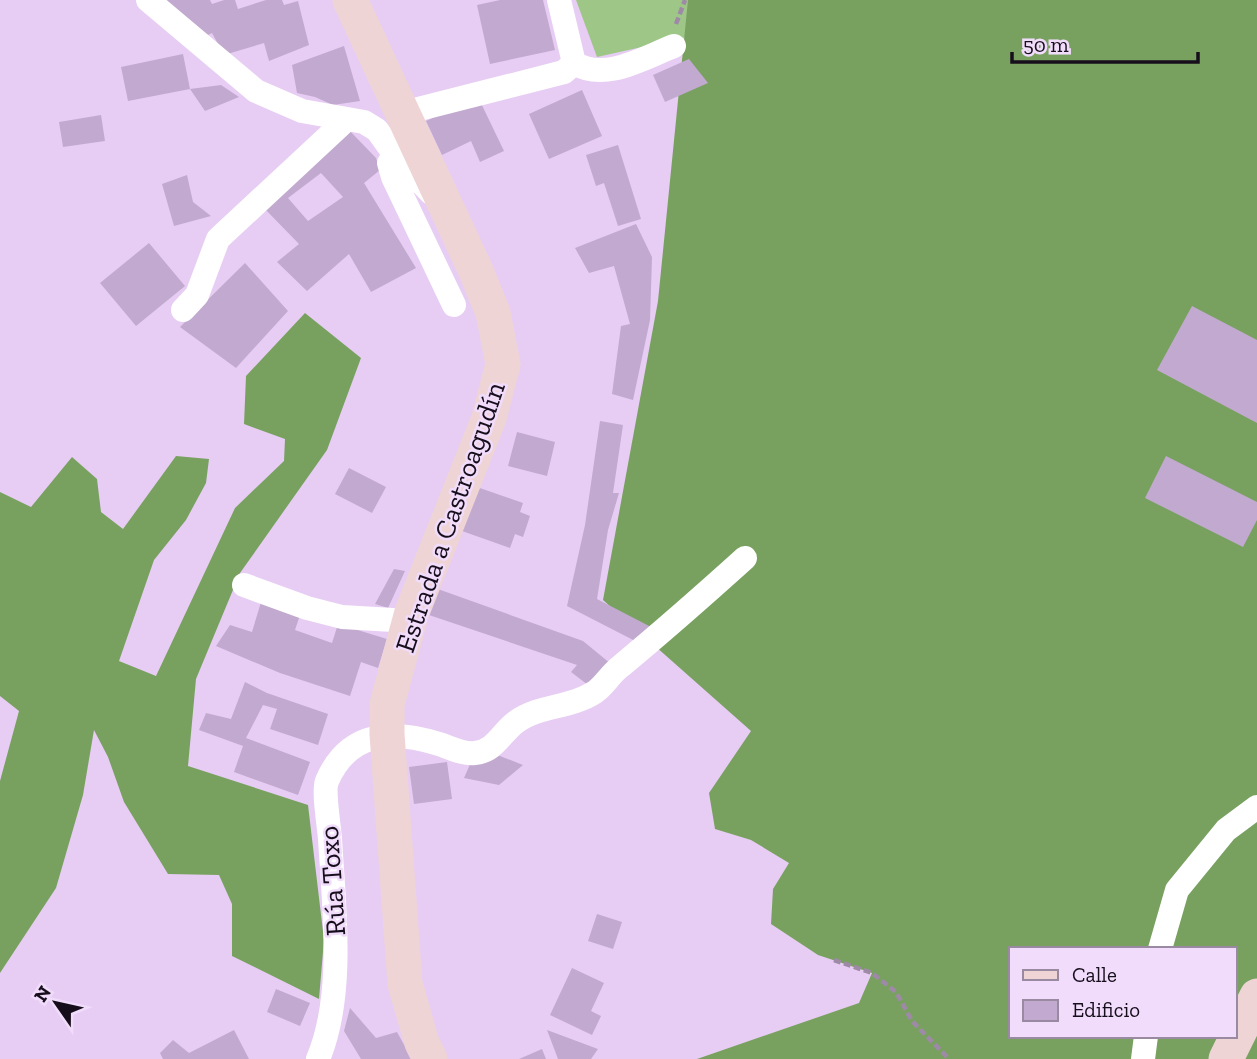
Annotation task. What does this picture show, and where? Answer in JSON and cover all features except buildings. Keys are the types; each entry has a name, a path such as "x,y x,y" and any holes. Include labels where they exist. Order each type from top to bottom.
{"street":[{"path":"148,0 256,91 303,111 364,122 377,130 395,155 451,216"},
{"name":"Estrada a Castroagudín","path":"350,0 451,216 493,313 503,364 489,418 410,621 387,704 405,984 422,1043 430,1059"},
{"path":"559,0 573,63 586,70 606,72 674,46"},
{"path":"403,113 564,72 573,63"},
{"path":"183,310 197,295 218,239 346,120"},
{"path":"395,155 389,163 393,177 454,305"},
{"path":"387,734 411,735 473,754 494,746 515,722 545,708 575,701 595,692 617,668 667,629 745,558"},
{"path":"244,585 307,608 342,617 410,621"},
{"name":"Rúa Toxo","path":"318,1059 327,1037 337,948 326,783 347,751 369,738 387,734"},
{"path":"1161,947 1177,890 1226,830 1257,807"},
{"path":"1226,1059 1257,996"},
{"path":"1143,1059 1146,1038"}],"path":[{"path":"834,960 872,973 896,992 912,1021 950,1059"}],"green space":[{"path":"576,0 701,0 696,35 597,57"},
{"path":"688,0 1257,0 1257,1059 697,1059 859,1003 872,973 818,955 771,924 773,889 789,863 751,840 715,829 709,793 751,731 603,600 658,301"},
{"path":"305,313 361,358 327,450 240,573 196,679 188,766 308,805 324,940 319,999 232,956 232,904 219,875 168,874 124,802 108,757 94,730 83,795 56,888 0,973 0,781 19,711 0,696 0,492 31,507 72,457 97,479 101,512 123,529 176,456 209,459 206,483 186,520 154,560 119,661 156,676 235,508 284,461 285,439 244,424 246,376"}]}
